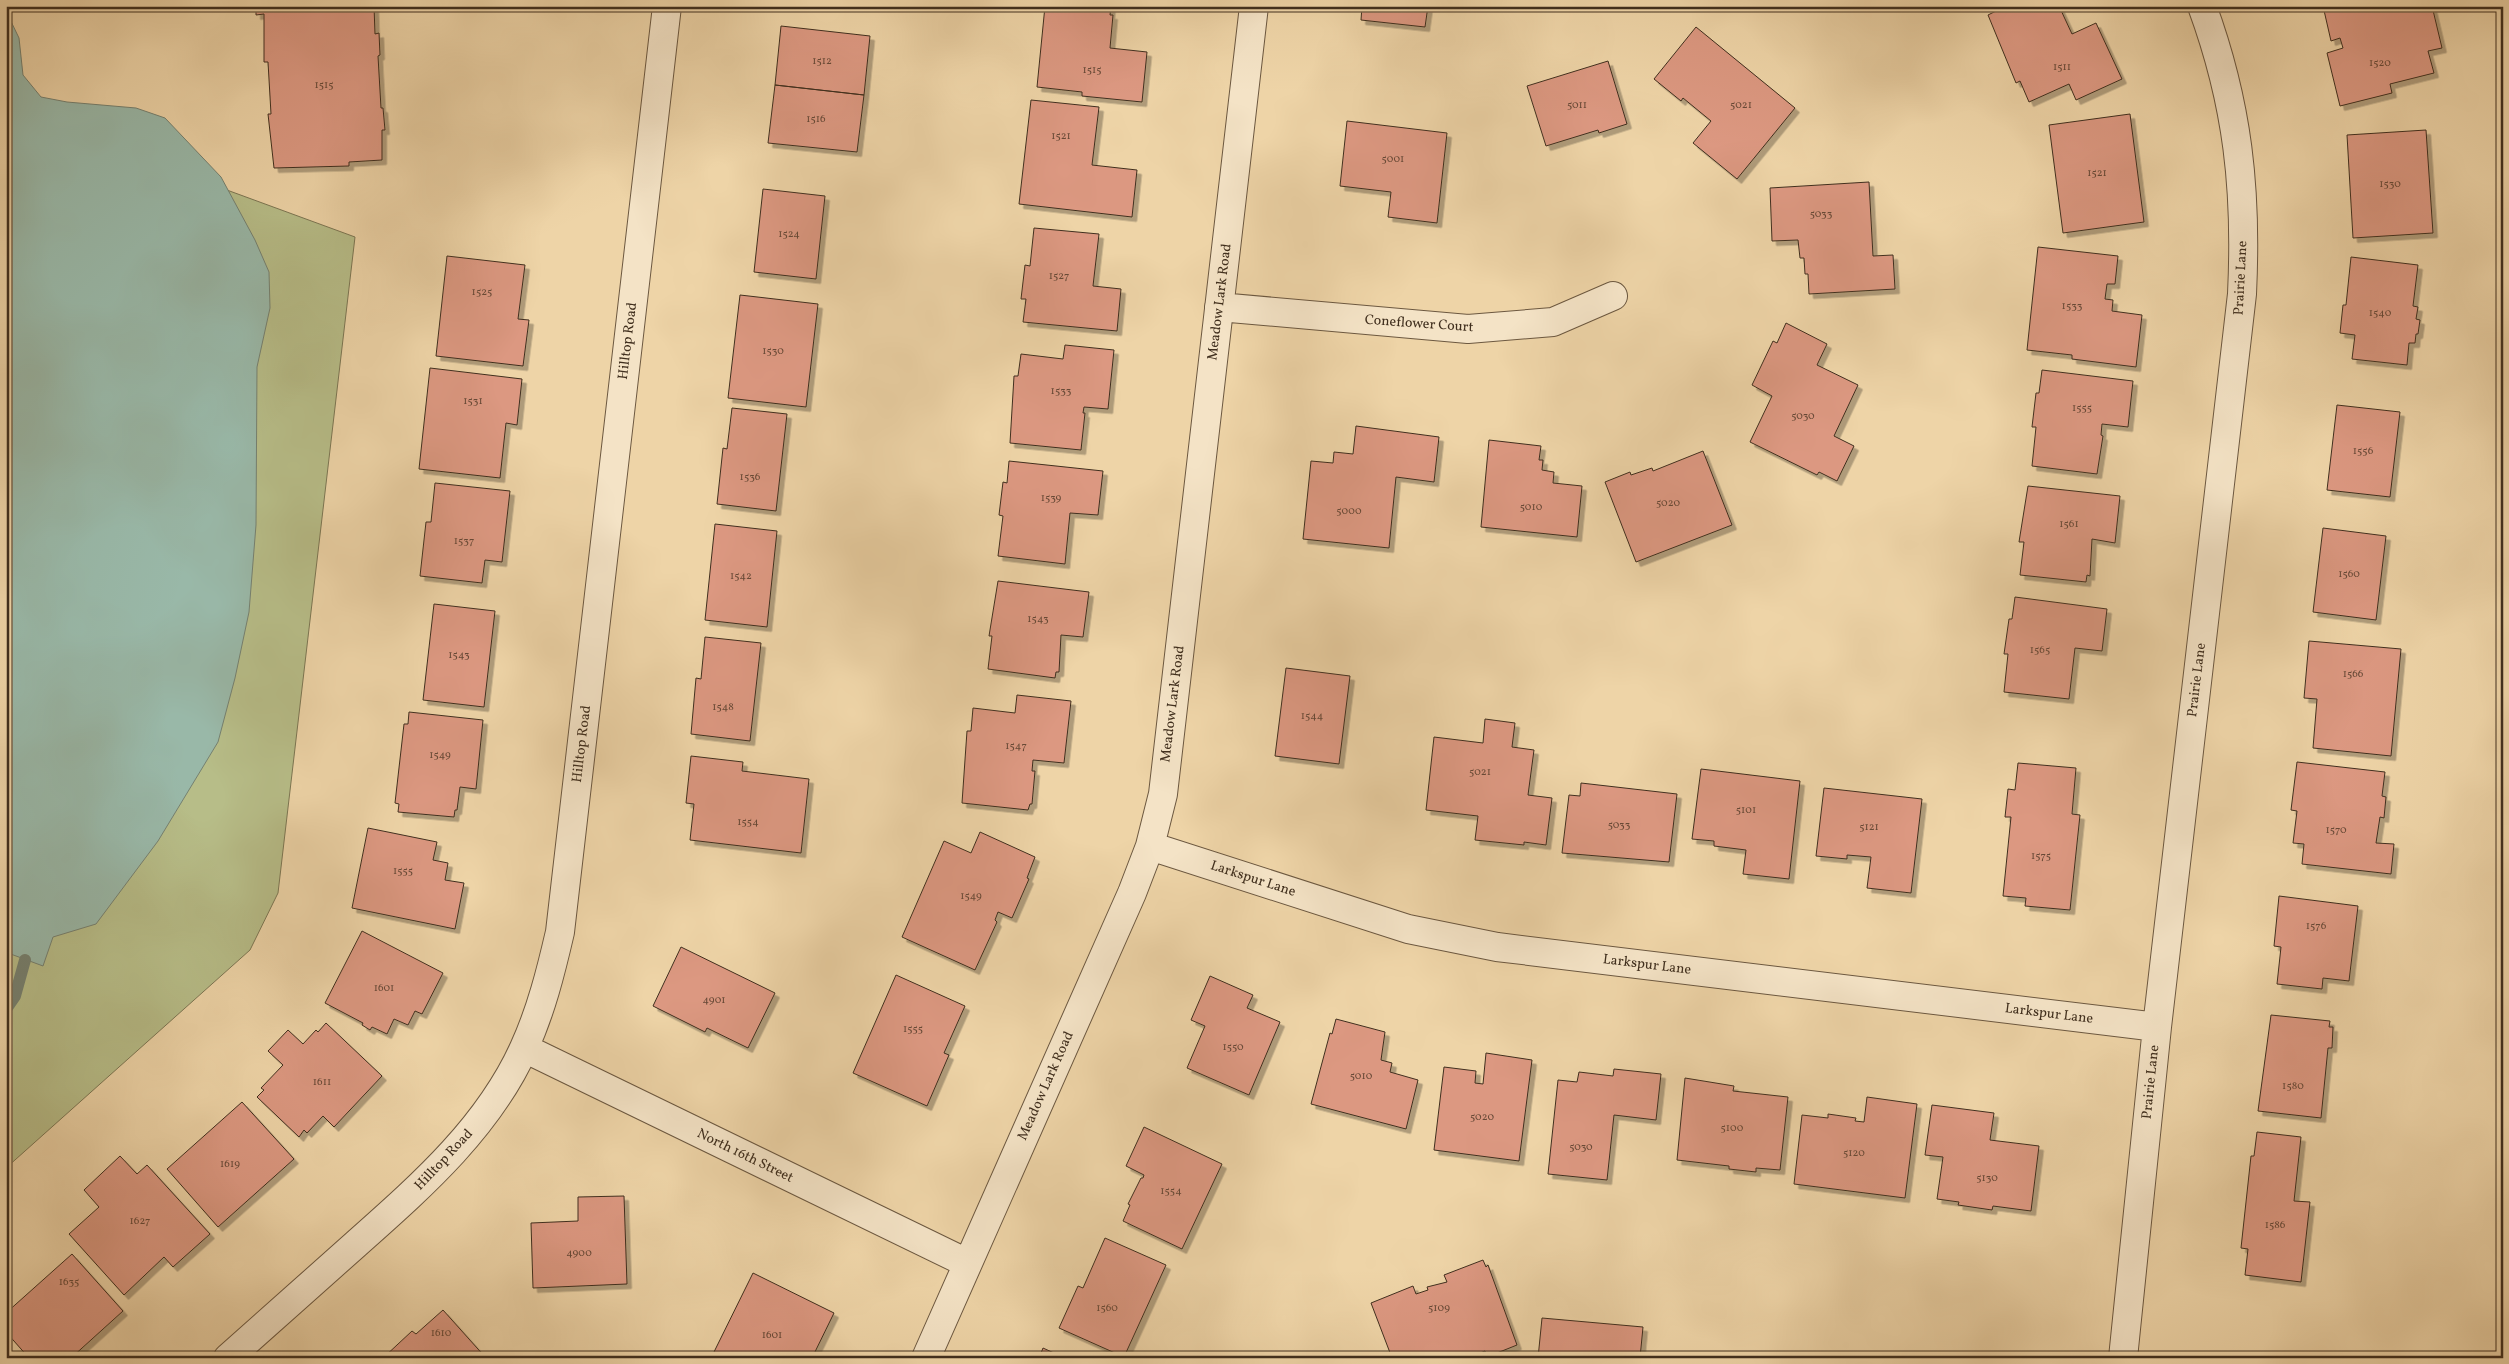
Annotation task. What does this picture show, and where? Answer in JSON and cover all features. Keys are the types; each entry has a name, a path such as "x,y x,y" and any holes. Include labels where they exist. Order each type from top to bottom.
{"street":[{"name":"Hilltop Road","path":"228,1358 409,1197 463,1143 493,1101 524,1048 548,982 560,932 667,6"},
{"name":"Meadow Lark Road","path":"926,1358 1132,893 1150,846 1163,794 1254,6"},
{"name":"Prairie Lane","path":"2123,1358 2157,1027 2242,294 2244,243 2242,175 2232,106 2217,47 2202,6"},
{"name":"Coneflower Court","path":"1219,308 1468,329 1553,322 1613,296"},
{"name":"Larkspur Lane","path":"1150,846 1408,929 1497,947 2157,1027"},
{"name":"North 16th Street","path":"524,1048 967,1263"}],"green space":[{"path":"6,109 355,237 278,893 250,950 6,1168"}],"shaded area":[{"path":"6,11 19,38 23,75 41,97 67,102 136,108 165,118 221,177 255,240 269,272 270,308 257,367 256,525 249,612 235,678 218,742 158,841 96,924 53,937 43,966 8,953 9,932 6,930"}],"building":[{"path":"256,6 374,6 375,34 379,33 380,55 378,56 381,108 383,108 385,130 382,130 382,160 349,162 349,166 274,168 268,114 271,114 268,62 264,62 264,14 256,15"},
{"path":"1045,6 1111,6 1110,15 1113,15 1110,48 1147,52 1142,102 1082,96 1082,92 1037,87"},
{"path":"1362,6 1428,6 1425,27 1361,20"},
{"path":"2006,6 2059,6 2072,34 2096,23 2122,79 2076,100 2069,84 2029,102 2020,81 2016,83 1988,15"},
{"path":"2323,6 2432,6 2442,48 2428,51 2434,73 2390,84 2392,93 2340,106 2327,53 2343,48 2340,38 2331,41"},
{"path":"781,26 870,36 864,95 775,85"},
{"path":"1696,27 1795,108 1737,179 1693,143 1711,121 1683,98 1681,101 1654,79"},
{"path":"1608,61 1627,124 1599,133 1598,130 1546,146 1527,86"},
{"path":"775,85 864,95 857,152 768,143"},
{"path":"1031,100 1099,107 1092,165 1137,170 1132,217 1019,204"},
{"path":"2130,114 2144,222 2063,233 2049,125"},
{"path":"1347,121 1447,133 1437,223 1388,217 1391,192 1340,186"},
{"path":"2426,130 2433,233 2353,238 2347,135"},
{"path":"1869,182 1873,256 1893,255 1895,289 1809,294 1808,274 1805,274 1804,258 1800,258 1798,240 1772,241 1770,188"},
{"path":"763,189 825,196 816,279 754,272"},
{"path":"1034,228 1099,234 1093,286 1121,289 1117,331 1023,322 1026,299 1021,299 1025,265 1030,266"},
{"path":"2038,247 2118,256 2115,284 2107,284 2105,299 2113,300 2112,311 2142,315 2136,367 2072,359 2072,355 2027,350"},
{"path":"447,256 525,265 518,319 529,320 523,366 436,356"},
{"path":"2351,257 2418,265 2413,306 2418,307 2416,319 2420,320 2415,343 2409,343 2407,365 2352,359 2355,335 2340,333 2343,305 2346,305"},
{"path":"740,295 818,304 806,407 728,398"},
{"path":"1786,323 1827,344 1817,365 1858,385 1834,436 1854,446 1837,481 1819,472 1817,475 1750,442 1772,396 1752,385 1773,341 1777,343"},
{"path":"1065,345 1114,350 1108,409 1084,407 1081,450 1010,443 1014,376 1018,376 1021,354 1063,359"},
{"path":"430,368 522,379 517,425 506,423 500,478 419,469"},
{"path":"2042,370 2133,381 2128,427 2102,424 2101,435 2103,436 2097,474 2032,466 2036,427 2032,427 2036,393 2039,393"},
{"path":"2337,405 2400,412 2390,497 2327,490"},
{"path":"732,408 787,414 776,511 717,504 723,448 727,449"},
{"path":"1356,426 1439,437 1434,482 1396,477 1389,548 1303,539 1311,461 1333,463 1334,452 1353,454"},
{"path":"1489,440 1541,446 1539,460 1543,460 1542,470 1554,472 1553,483 1582,486 1577,537 1481,527"},
{"path":"1703,451 1732,525 1636,562 1605,482 1630,472 1631,475 1652,468 1653,471"},
{"path":"1009,461 1103,471 1098,515 1070,513 1065,564 998,556 1003,516 999,515 1003,482 1007,483"},
{"path":"435,483 510,491 502,562 485,560 482,583 420,576 426,522 431,522"},
{"path":"2028,486 2120,496 2115,543 2092,539 2090,576 2087,575 2086,582 2020,575 2024,542 2019,542"},
{"path":"715,524 777,531 767,627 705,620"},
{"path":"2323,528 2386,536 2376,620 2313,612"},
{"path":"998,581 1089,592 1083,637 1061,635 1059,672 1056,672 1055,678 988,669 992,636 989,636"},
{"path":"2015,597 2107,609 2102,651 2075,648 2069,699 2004,692 2008,654 2004,654 2009,619 2012,619"},
{"path":"434,604 495,611 484,707 423,700"},
{"path":"705,637 761,643 750,741 691,734 696,678 701,679"},
{"path":"2309,641 2401,649 2391,756 2313,748 2317,699 2304,698"},
{"path":"1286,668 1350,676 1339,764 1275,756"},
{"path":"1017,695 1071,701 1064,763 1033,760 1032,771 1035,771 1032,804 1030,804 1028,810 962,803 967,731 971,731 973,708 1015,713"},
{"path":"409,712 483,720 476,789 460,787 457,810 455,810 454,817 398,812 399,804 395,803 404,724 408,724"},
{"path":"1485,719 1515,723 1512,747 1534,750 1528,795 1552,798 1546,845 1524,842 1524,845 1475,840 1478,816 1426,810 1434,737 1483,743"},
{"path":"691,756 743,762 742,771 809,779 801,853 690,840 694,804 686,803"},
{"path":"2297,762 2385,772 2382,796 2386,797 2384,818 2380,817 2376,843 2394,844 2391,874 2302,864 2304,844 2293,843 2297,811 2291,810"},
{"path":"2018,763 2076,768 2072,814 2080,815 2070,910 2025,906 2026,898 2003,896 2011,817 2005,817 2008,789 2015,790"},
{"path":"1701,769 1800,781 1789,879 1743,874 1746,850 1714,846 1714,841 1692,839"},
{"path":"1581,783 1677,794 1669,862 1562,853 1569,795 1580,796"},
{"path":"1824,788 1922,799 1911,893 1867,888 1871,857 1847,855 1847,859 1816,856"},
{"path":"368,828 437,842 433,860 448,863 445,880 464,883 455,929 352,908"},
{"path":"980,832 1035,857 1027,878 1029,879 1012,918 998,912 995,920 997,922 975,970 902,937 944,841 971,853"},
{"path":"2279,896 2358,906 2349,981 2323,978 2322,989 2277,984 2281,947 2274,946"},
{"path":"362,931 443,973 422,1014 415,1011 408,1025 394,1019 387,1034 372,1027 370,1030 362,1025 363,1023 325,1003"},
{"path":"681,947 775,993 748,1048 707,1028 705,1032 653,1006"},
{"path":"896,975 965,1006 944,1053 949,1055 927,1106 853,1073"},
{"path":"1210,976 1253,995 1247,1008 1280,1022 1249,1095 1187,1068 1205,1026 1191,1020"},
{"path":"2271,1015 2330,1021 2329,1027 2333,1027 2332,1048 2328,1048 2321,1118 2258,1111"},
{"path":"1336,1019 1385,1032 1381,1060 1392,1063 1390,1072 1418,1080 1406,1129 1311,1104 1330,1033 1332,1034"},
{"path":"326,1023 382,1076 334,1127 323,1116 307,1133 304,1130 299,1137 257,1097 264,1090 261,1088 283,1065 268,1051 288,1030 303,1044 316,1030 318,1032"},
{"path":"1486,1053 1532,1060 1519,1161 1434,1150 1444,1067 1476,1071 1475,1083 1483,1084"},
{"path":"1614,1069 1661,1074 1656,1120 1614,1115 1607,1180 1548,1174 1558,1080 1577,1082 1579,1072 1613,1076"},
{"path":"1685,1078 1734,1086 1733,1091 1788,1097 1780,1170 1756,1168 1756,1172 1729,1169 1729,1166 1677,1160"},
{"path":"1867,1097 1917,1104 1905,1198 1794,1184 1802,1115 1828,1118 1828,1114 1856,1118 1855,1121 1864,1122"},
{"path":"242,1102 294,1159 218,1227 167,1169"},
{"path":"1932,1105 1994,1113 1990,1140 2039,1146 2031,1211 1993,1206 1992,1210 1958,1205 1959,1202 1937,1199 1943,1157 1925,1155"},
{"path":"1144,1127 1222,1164 1182,1249 1123,1221 1130,1205 1128,1204 1144,1175 1126,1166"},
{"path":"2257,1132 2301,1137 2294,1201 2310,1202 2301,1282 2245,1275 2248,1249 2241,1248 2251,1156 2254,1156"},
{"path":"120,1156 137,1174 147,1165 210,1234 173,1267 164,1257 124,1295 69,1234 99,1207 84,1190"},
{"path":"624,1196 627,1284 533,1288 531,1223 578,1221 578,1197"},
{"path":"1105,1238 1166,1265 1124,1357 1059,1328 1078,1286 1083,1288"},
{"path":"72,1254 123,1311 71,1358 29,1358 6,1332 6,1313"},
{"path":"1483,1260 1486,1267 1488,1265 1517,1345 1487,1357 1485,1351 1468,1358 1392,1358 1371,1303 1413,1286 1416,1294 1428,1290 1427,1287 1447,1282 1444,1275"},
{"path":"753,1273 834,1313 812,1358 711,1358"},
{"path":"443,1310 486,1358 383,1358 412,1331 416,1334"},
{"path":"1542,1318 1643,1327 1640,1358 1538,1358"},
{"path":"1043,1348 1065,1358 1039,1358"}],"waterway":[{"path":"6,1009 15,996 25,960"}]}
